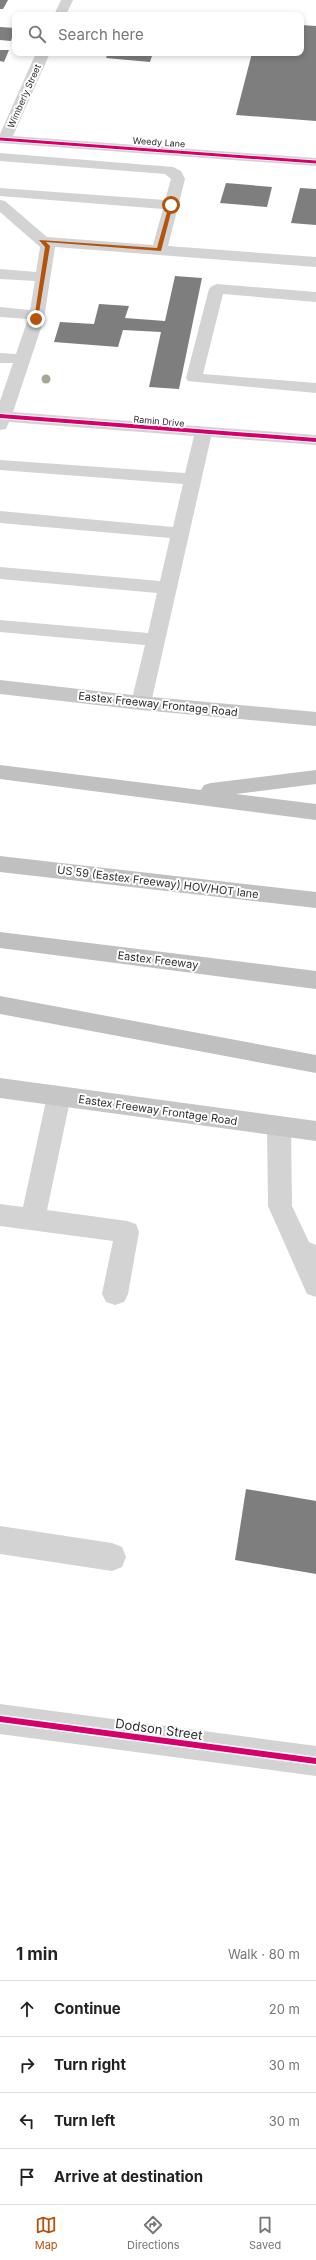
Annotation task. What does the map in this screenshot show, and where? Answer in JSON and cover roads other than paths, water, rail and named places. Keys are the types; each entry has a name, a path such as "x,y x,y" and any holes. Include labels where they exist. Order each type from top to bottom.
{"highway":[{"path":"0,772 316,812"},
{"path":"178,794 316,777"},
{"name":"US 59 (Eastex Freeway) HOV/HOT lane","path":"0,864 316,900"},
{"name":"Eastex Freeway","path":"0,940 316,980"},
{"path":"0,1005 316,1064"}],"main road":[{"name":"Eastex Freeway Frontage Road","path":"0,686 141,703 316,719"},
{"name":"Eastex Freeway Frontage Road","path":"0,1088 316,1131"}],"street":[{"path":"61,12 66,0"},
{"name":"Wimberly Street","path":"2,139 42,56"},
{"name":"Weedy Lane","path":"2,139 316,162"},
{"path":"0,157 168,170 176,174 178,179 159,250"},
{"path":"0,192 171,205"},
{"path":"0,204 48,246 37,315 1,419"},
{"path":"41,240 316,262"},
{"path":"0,274 42,277"},
{"path":"316,297 216,289 194,378 316,388"},
{"path":"0,312 37,315"},
{"path":"0,358 22,359"},
{"name":"Ramin Drive","path":"1,419 316,440"},
{"path":"141,703 202,433"},
{"path":"0,465 192,479"},
{"path":"0,517 180,533"},
{"path":"0,574 167,588"},
{"path":"0,626 155,640"},
{"path":"33,1220 59,1096"},
{"path":"279,1126 280,1206 312,1256 316,1286"},
{"path":"0,1215 127,1232 115,1294"},
{"path":"0,1540 112,1557"},
{"name":"Dodson Street","path":"0,1718 316,1761"}]}
